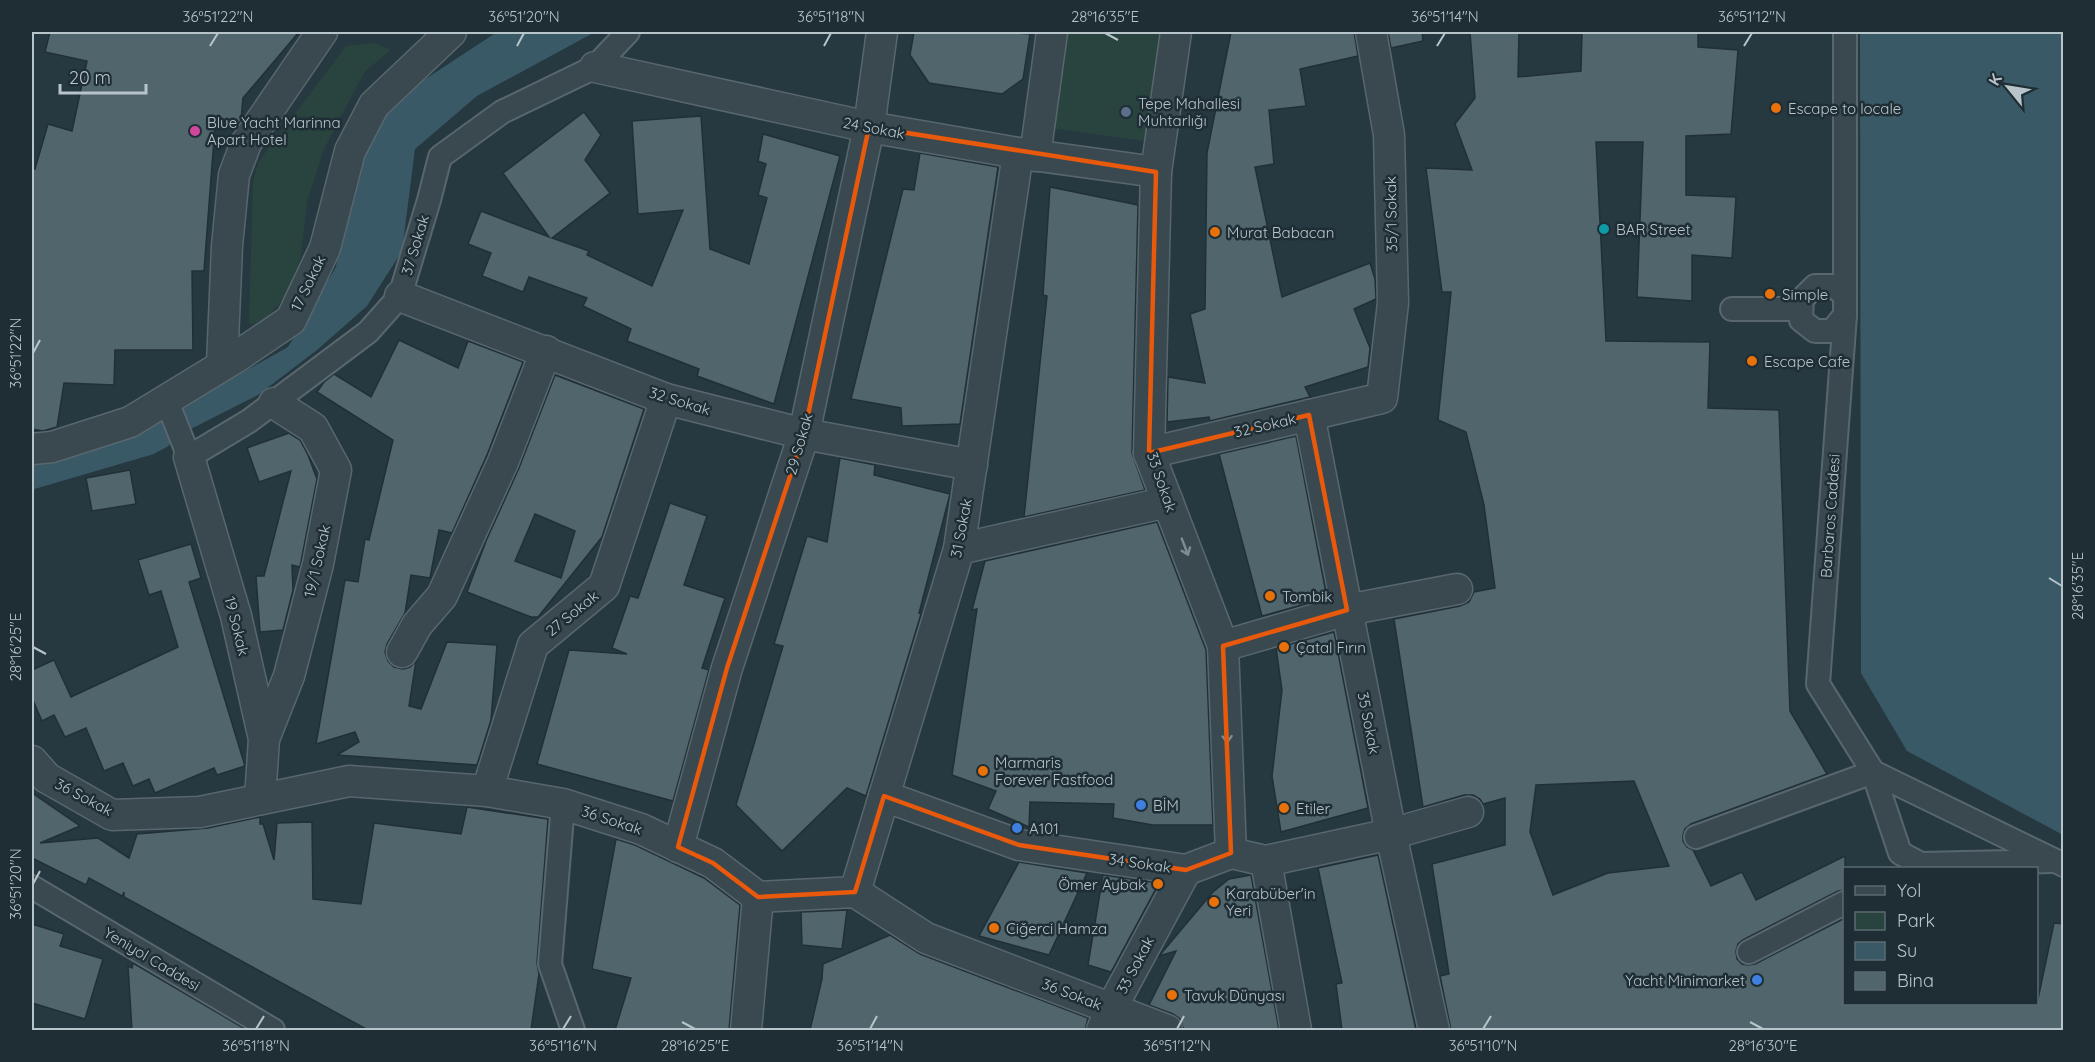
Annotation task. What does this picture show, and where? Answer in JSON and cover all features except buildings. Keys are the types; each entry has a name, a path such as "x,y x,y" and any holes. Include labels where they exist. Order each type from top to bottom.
{"street":[{"path":"222,365 227,246 234,176 246,143 322,32"},
{"name":"17 Sokak","path":"32,449 52,447 130,422 291,320 325,248 350,151 374,105 451,32"},
{"name":"37 Sokak","path":"189,457 249,422 368,333 400,296 440,157 502,112 595,67 628,32"},
{"name":"29 Sokak","path":"678,847 727,668 804,434 869,127 882,32"},
{"name":"31 Sokak","path":"855,892 959,549 1026,154 1052,32"},
{"name":"33 Sokak","path":"1176,32 1156,172 1149,453 1223,646 1231,853"},
{"name":"35/1 Sokak","path":"1371,32 1389,135 1393,303 1382,398"},
{"name":"Barbaros Caddesi","path":"1845,32 1845,305 1818,684 1873,772 1900,854 1917,866"},
{"name":"24 Sokak","path":"595,67 869,127 1026,154 1156,172"},
{"path":"1815,286 1833,286 1845,305 1832,331 1815,331 1801,320 1801,309 1802,299 1815,286"},
{"name":"32 Sokak","path":"400,296 666,399 804,434 972,465"},
{"path":"1732,309 1801,309"},
{"path":"402,651 417,625 442,596 503,462 546,351"},
{"name":"32 Sokak","path":"1149,453 1382,398"},
{"path":"166,399 189,457"},
{"name":"27 Sokak","path":"488,791 533,645 604,586 666,399"},
{"name":"19/1 Sokak","path":"264,739 292,665 318,564 336,470 313,428 274,403"},
{"name":"35 Sokak","path":"1309,415 1391,834 1434,1030"},
{"name":"19 Sokak","path":"189,457 236,616 264,739 260,799"},
{"path":"959,549 1168,502"},
{"path":"1223,646 1347,610 1457,589"},
{"name":"36 Sokak","path":"32,760 47,778 112,816 200,812 349,781 488,791 563,804 641,829 713,863 758,897"},
{"path":"1696,837 1873,772 2060,863"},
{"name":"34 Sokak","path":"884,796 1019,845 1186,870 1231,853"},
{"path":"563,804 550,964 573,1030"},
{"path":"1231,853 1266,861 1391,834 1468,812"},
{"path":"1266,861 1296,1030"},
{"path":"1917,866 2060,863"},
{"name":"33 Sokak","path":"1107,1020 1186,870"},
{"name":"Yeniyol Caddesi","path":"32,887 273,1030"},
{"path":"746,1030 758,897 855,892"},
{"name":"36 Sokak","path":"855,892 926,938 1107,1020 1167,1030"},
{"path":"1749,952 1843,904"}],"highlighted area":[{"path":"869,127 1156,172 1149,453 1309,415 1347,610 1223,646 1231,853 1186,870 1019,845 884,796 855,892 758,897 713,863 678,847 727,668 804,434"}],"green space":[{"path":"1063,32 1175,32 1159,143 1049,128"},
{"path":"375,43 391,50 365,71 324,149 307,202 301,257 287,295 259,326 249,323 253,181 259,161 346,46"}],"water":[{"path":"497,32 595,32 477,96 415,149 402,251 367,306 317,350 258,395 171,439 159,434 154,422 288,347 336,267 351,177 392,101"},
{"path":"1860,32 2063,32 2063,835 1907,751 1861,673"}],"waterway":[{"path":"32,474 148,440 159,434"}],"place":[{"name":"Escape to locale","path":"1776,108"},
{"name":"Tepe Mahallesi Muhtarlığı","path":"1126,112"},
{"name":"Blue Yacht Marinna Apart Hotel","path":"195,131"},
{"name":"BAR Street","path":"1604,229"},
{"name":"Murat Babacan","path":"1215,232"},
{"name":"Simple","path":"1770,294"},
{"name":"Escape Cafe","path":"1752,361"},
{"name":"Tombik","path":"1270,596"},
{"name":"Çatal Fırın","path":"1284,647"},
{"name":"Marmaris Forever Fastfood","path":"983,771"},
{"name":"BİM","path":"1141,805"},
{"name":"Etiler","path":"1284,808"},
{"name":"A101","path":"1017,828"},
{"name":"Ömer Aybak","path":"1158,884"},
{"name":"Karabüber'in Yeri","path":"1214,902"},
{"name":"Ciğerci Hamza","path":"994,928"},
{"name":"Yacht Minimarket","path":"1757,980"},
{"name":"Tavuk Dünyası","path":"1172,995"}]}
